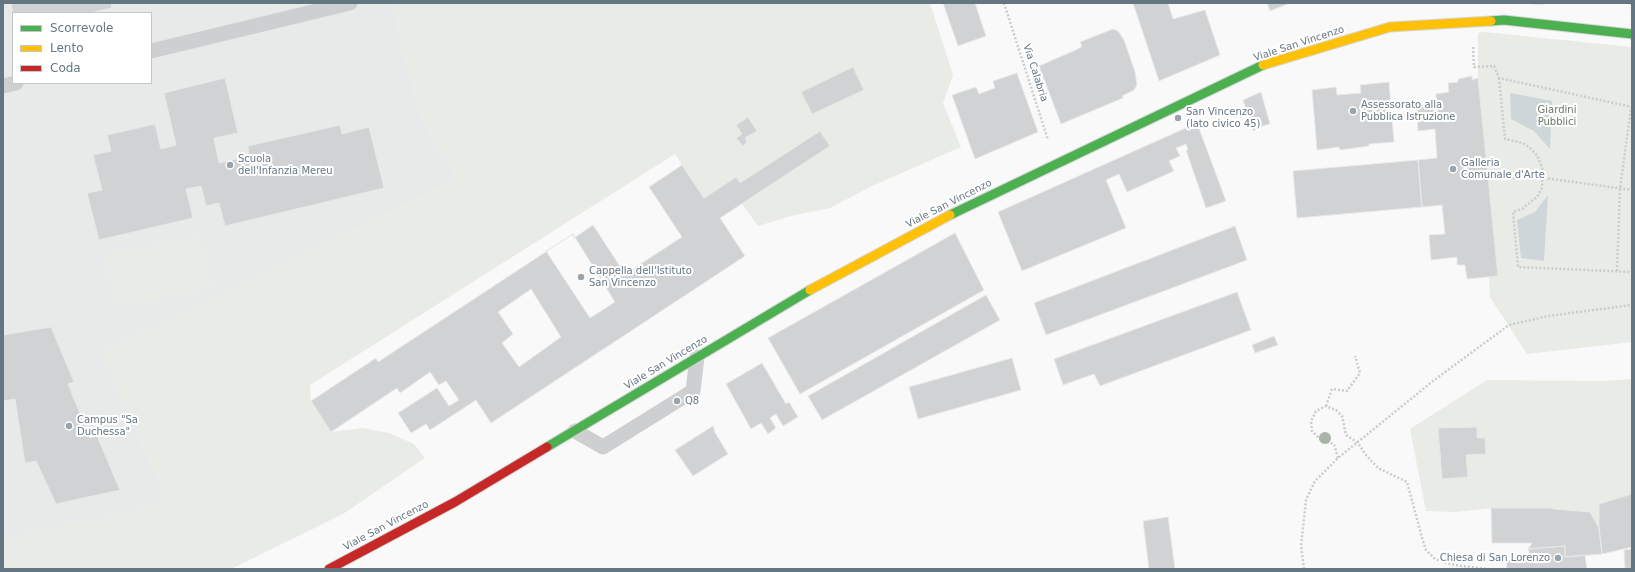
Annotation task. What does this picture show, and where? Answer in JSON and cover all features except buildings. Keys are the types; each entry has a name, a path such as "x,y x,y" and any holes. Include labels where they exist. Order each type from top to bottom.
{"street":[{"name":"Viale San Vincenzo","path":"329,569 455,502 804,293 938,221 1033,174 1267,63 1390,27 1504,20 1632,34"}],"lane":[{"path":"152,51 350,3"},
{"path":"575,431 603,447 693,391 697,357"}],"path":[{"name":"Via Calabria","path":"1004,3 1049,141"},
{"path":"1631,3 1632,10"},
{"path":"1478,67 1494,66 1499,78 1506,139 1523,143 1537,155 1542,163 1544,178 1542,188 1537,197 1522,209 1513,212 1518,267 1632,272"},
{"path":"1499,78 1632,107 1620,189 1617,271"},
{"path":"1488,178 1544,178 1632,190"},
{"path":"1304,569 1301,546 1306,500 1315,481 1338,458 1433,381 1508,325 1548,316 1632,305"},
{"path":"1338,458 1334,444 1321,440 1312,432 1311,421 1316,411 1326,406 1332,389 1347,391 1360,373 1355,356"},
{"path":"1326,406 1336,410 1342,416 1346,435 1358,442 1365,454 1378,468 1407,482 1426,550 1435,558 1454,565 1486,569"}],"shaded area":[{"name":"Scuola dell'Infanzia Mereu","path":"3,3 392,3 419,112 457,180 102,353 198,569 3,569"},
{"path":"1510,93 1552,101 1550,149 1534,131 1511,119"},
{"path":"1548,195 1544,261 1521,258 1517,220 1535,212"}],"green space":[{"path":"392,3 930,3 953,75 943,103 961,147 872,186 830,208 791,216 758,226 742,204 829,146 820,131 740,183 735,177 704,198 675,154 310,385 311,401 331,432 363,428 389,433 414,444 425,458 343,514 231,569 8,569 10,537 146,508 167,499 101,353 457,180 419,112"},
{"name":"Giardini Pubblici","path":"1484,32 1632,47 1632,342 1527,354 1490,297 1478,78 1478,33"},
{"path":"201,235 212,288 116,308 105,255"},
{"path":"1632,379 1632,494 1599,528 1595,522 1553,508 1491,508 1456,512 1426,511 1410,429 1487,380 1602,381"}],"traffic: fast":[{"path":"1491,21 1504,20 1632,34"},
{"path":"950,215 1263,65"},
{"path":"547,447 810,290"}],"traffic: slow":[{"path":"1263,65 1390,27 1491,21"},
{"path":"810,290 950,215"}],"traffic: jam":[{"path":"329,569 455,502 547,447"}],"place":[{"name":"Assessorato alla Pubblica Istruzione","path":"1353,111"},
{"name":"San Vincenzo (lato civico 45)","path":"1178,118"},
{"name":"Scuola dell'Infanzia Mereu","path":"230,165"},
{"name":"Galleria Comunale d'Arte","path":"1453,169"},
{"name":"Cappella dell'Istituto San Vincenzo","path":"581,277"},
{"name":"Q8","path":"677,401"},
{"name":"Campus \"Sa Duchessa\"","path":"69,426"},
{"name":"Chiesa di San Lorenzo","path":"1558,558"}]}
